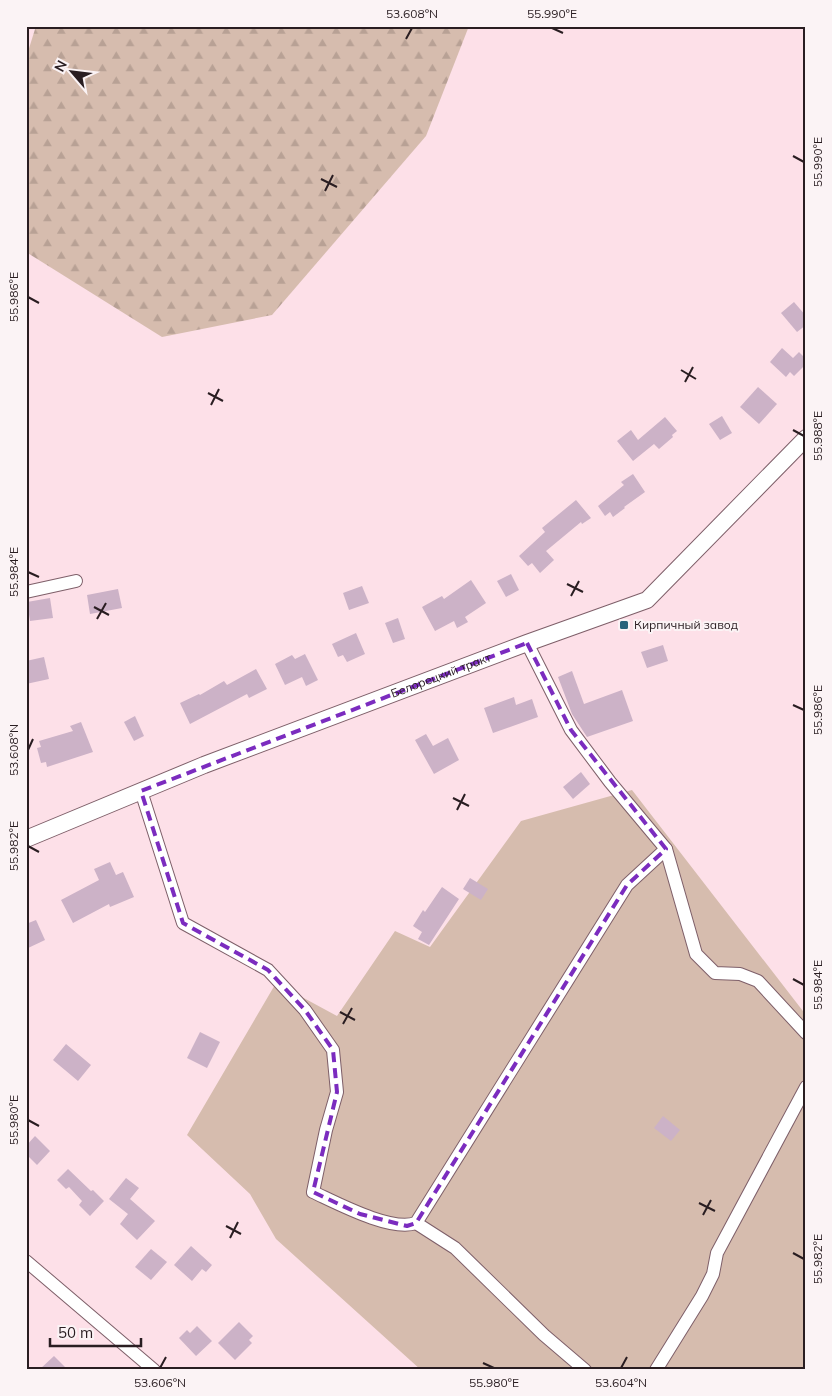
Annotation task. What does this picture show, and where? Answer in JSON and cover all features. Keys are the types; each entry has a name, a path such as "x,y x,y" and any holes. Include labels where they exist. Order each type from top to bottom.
{"street":[{"name":"Белорецкий тракт","path":"26,838 204,765 527,643 647,600 806,438"},
{"path":"26,592 76,581"},
{"path":"527,643 571,730 610,782 666,849 696,954 715,973 740,974 758,981 806,1033"},
{"path":"141,791 183,923 268,970 305,1010 333,1050 337,1092 326,1130 313,1192 360,1214 407,1226 416,1223 627,885 666,849"},
{"path":"656,1370 702,1296 713,1274 717,1253 806,1087"},
{"path":"416,1223 455,1248 544,1335 585,1370"},
{"path":"26,1261 154,1370"}],"highlighted area":[{"path":"527,643 571,730 666,849 627,885 416,1223 407,1226 360,1214 313,1192 337,1092 333,1050 305,1010 268,970 183,923 141,791"}],"green space":[{"path":"36,26 469,26 426,136 272,315 162,337 26,252 26,58"},
{"path":"632,790 806,1015 806,1370 421,1370 276,1239 250,1194 187,1135 276,983 337,1016 395,931 430,947 521,821"}],"building":[{"path":"794,302 806,316 806,325 797,332 781,313"},
{"path":"782,348 793,358 799,352 806,359 806,364 794,376 790,372 786,377 770,362"},
{"path":"758,387 777,404 759,424 740,407"},
{"path":"722,416 732,433 720,440 709,424"},
{"path":"665,417 677,431 672,435 673,437 659,449 654,444 633,461 617,441 631,430 638,440"},
{"path":"633,474 645,492 613,517 610,512 605,516 598,506 624,485 621,482"},
{"path":"576,500 591,518 582,524 581,522 546,551 554,560 540,573 532,563 528,566 519,556 545,532 542,528"},
{"path":"511,574 519,590 506,597 497,581"},
{"path":"471,580 486,603 465,617 468,622 457,628 454,621 435,631 422,607 442,596 444,599"},
{"path":"362,586 369,603 349,610 343,593"},
{"path":"118,589 122,608 90,614 87,595"},
{"path":"50,598 53,618 30,621 27,602"},
{"path":"398,618 405,639 393,643 385,623"},
{"path":"356,633 365,654 347,662 343,655 338,657 332,644"},
{"path":"663,645 668,661 647,668 641,652"},
{"path":"305,654 318,680 306,686 302,677 285,685 275,664 292,655 295,659"},
{"path":"44,657 49,679 26,684 26,661"},
{"path":"256,669 267,689 249,698 247,694 190,724 180,703 200,695 224,681 227,685"},
{"path":"572,671 584,704 622,690 633,721 587,737 572,714 558,677"},
{"path":"514,697 516,705 532,699 538,717 493,733 484,708"},
{"path":"135,716 144,736 134,741 124,722"},
{"path":"81,722 93,752 47,767 46,762 41,763 37,748 41,747 39,741 73,731 70,726"},
{"path":"426,734 433,746 448,738 459,760 434,774 415,740"},
{"path":"581,772 590,784 573,799 563,787"},
{"path":"110,862 116,875 123,872 134,897 110,907 109,904 73,923 61,900 99,880 94,869"},
{"path":"470,878 488,889 481,900 463,889"},
{"path":"442,887 459,899 429,945 418,939 422,932 413,926 423,910 425,912"},
{"path":"36,920 45,940 26,949 26,924"},
{"path":"200,1032 220,1042 207,1068 187,1058"},
{"path":"66,1044 91,1065 78,1081 53,1060"},
{"path":"663,1116 680,1130 671,1141 654,1128"},
{"path":"35,1136 50,1151 37,1165 26,1154 26,1146"},
{"path":"68,1169 104,1201 90,1216 79,1205 82,1201 69,1187 66,1189 57,1180"},
{"path":"126,1178 139,1188 130,1199 155,1221 137,1240 120,1224 128,1214 109,1199"},
{"path":"191,1246 212,1265 206,1272 202,1269 192,1281 174,1265"},
{"path":"151,1249 167,1262 151,1280 135,1267"},
{"path":"239,1322 253,1336 249,1340 252,1343 235,1360 218,1343"},
{"path":"197,1326 212,1341 196,1356 179,1338 187,1330 190,1333"},
{"path":"54,1356 68,1370 39,1370"}],"place":[{"name":"Кирпичный завод","path":"624,625"}]}
